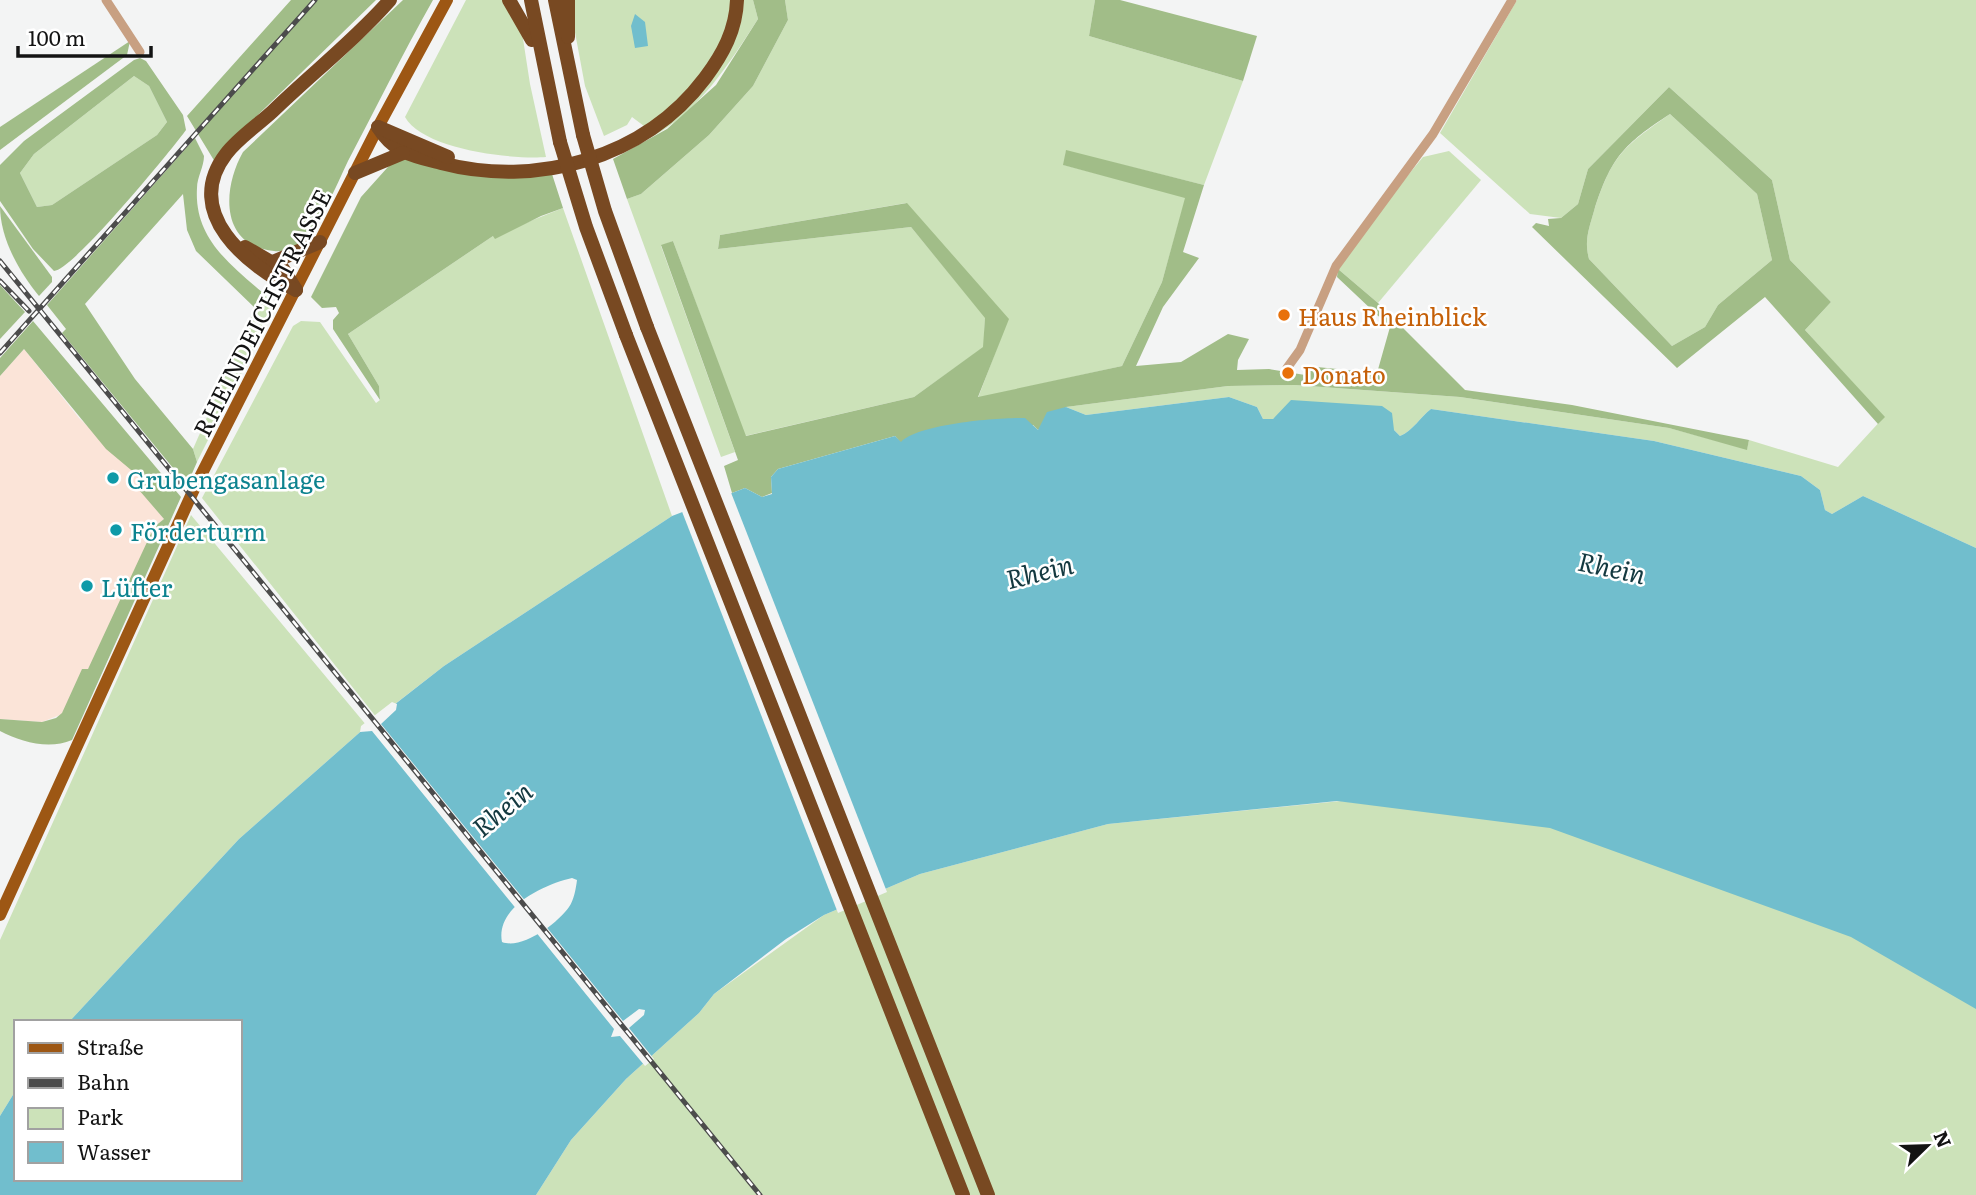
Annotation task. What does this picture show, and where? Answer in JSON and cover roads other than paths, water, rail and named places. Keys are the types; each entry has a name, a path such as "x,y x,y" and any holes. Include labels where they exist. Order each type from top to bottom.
{"highway":[{"path":"509,0 541,60"},
{"path":"531,0 541,60 560,142 625,335 963,1195"},
{"path":"555,0 570,84 605,211 988,1195"},
{"path":"568,0 570,84"},
{"path":"378,127 387,141 403,153 461,168 550,169 582,162 629,143 657,125 692,94 728,41 737,0"},
{"path":"296,290 273,279 229,242 216,217 212,186 215,174 226,154 390,1"},
{"path":"378,127 448,157 500,170"},
{"path":"246,136 231,159 224,178 221,201 223,214 236,238 245,247 283,269 296,290"},
{"path":"355,173 403,153"},
{"path":"273,262 320,242"}],"main road":[{"name":"RHEINDEICHSTRASSE","path":"0,915 195,487 378,127 447,0"}],"street":[{"path":"106,0 140,52"},
{"path":"1287,368 1300,350 1336,266 1433,134 1512,0"}],"water":[{"path":"635,14 645,22 648,46 635,48 631,26"},
{"name":"Rhein","path":"1229,397 1257,407 1263,419 1273,419 1291,400 1382,406 1392,413 1394,430 1400,436 1409,431 1431,409 1654,441 1801,476 1820,490 1825,510 1832,514 1863,496 1976,548 1976,1009 1851,937 1550,828 1337,801 1108,824 920,874 824,915 786,939 714,994 699,1013 626,1079 571,1140 536,1195 0,1195 0,1116 14,1093 14,1181 242,1181 242,1020 71,1020 239,839 367,726 444,666 672,516 745,488 762,497 772,494 771,477 778,469 895,436 901,442 923,431 959,423 1025,418 1038,430 1047,412 1066,407 1086,415","holes":["572,878 577,880 575,894 564,913 539,934 519,942 502,942 502,929 506,918 524,899"]}],"railway":[{"path":"0,353 315,0"},
{"path":"0,261 760,1195"},
{"path":"0,281 29,311"}],"place":[{"name":"Haus Rheinblick","path":"1284,315"},
{"name":"Donato","path":"1288,373"},
{"name":"Grubengasanlage","path":"113,478"},
{"name":"Förderturm","path":"116,530"},
{"name":"Lüfter","path":"87,586"}]}
